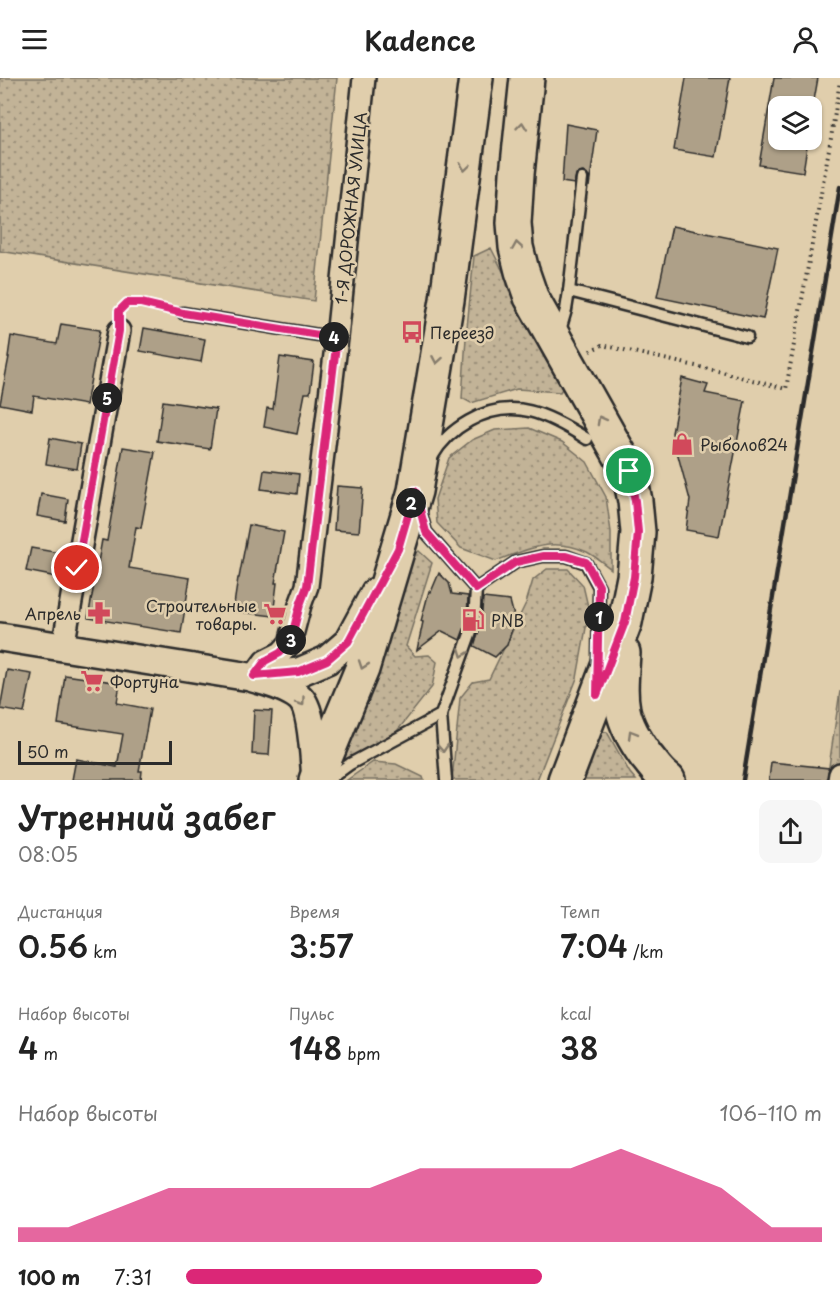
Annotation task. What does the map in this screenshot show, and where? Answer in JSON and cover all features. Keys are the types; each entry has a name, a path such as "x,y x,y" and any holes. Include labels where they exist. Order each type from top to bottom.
{"main road":[{"path":"320,780 362,669 415,491 447,300 476,78"},
{"path":"527,78 517,174 514,223 516,248 531,297 629,471 638,532 634,577 625,622 620,693 622,710 634,738 663,777 668,780"},
{"path":"565,780 625,622"}],"street":[{"name":"1-Я ДОРОЖНАЯ УЛИЦА","path":"252,677 265,661 280,653 290,643 307,586 337,338 364,78"},
{"path":"63,647 119,331"},
{"path":"252,677 298,672 327,660 348,642 398,549"},
{"path":"0,636 252,677 289,690 301,698 309,716 320,780"},
{"path":"839,780 840,774"}],"lane":[{"path":"556,343 566,310 582,179"},
{"path":"569,291 747,337"},
{"path":"183,313 337,338"},
{"path":"446,780 441,715 474,623 476,589 426,532 415,491 439,445 452,432 482,414 501,409 520,409 552,418 586,439"},
{"path":"476,589 516,562 543,556 566,556 586,562 599,586 597,695"},
{"path":"320,780 441,715"}],"path":[{"path":"575,374 587,353 602,345 786,389 840,81"},
{"path":"119,331 119,311 127,303 141,303 183,313"}],"shaded area":[{"path":"0,78 337,78 314,301 0,251"},
{"path":"491,248 533,330 565,384 560,392 517,389 471,403 462,398 474,256"},
{"path":"529,428 562,442 587,462 606,497 611,532 611,569 587,552 563,545 530,548 496,561 461,548 437,523 435,499 449,458 472,440 495,430"},
{"path":"419,551 432,563 406,646 415,656 429,655 437,662 432,687 394,735 343,762 336,760 388,636 414,554"},
{"path":"547,569 568,569 583,585 589,611 577,678 537,780 452,780 460,698 473,682 489,679 526,603 533,580"},
{"path":"840,691 840,780 827,780"},
{"path":"598,731 607,732 636,780 580,780"},
{"path":"373,762 396,764 423,777 424,780 347,780"}],"building":[{"path":"686,78 730,78 716,157 674,150"},
{"path":"774,78 818,78 815,96 771,96"},
{"path":"768,113 768,150 806,150 803,172 759,165"},
{"path":"566,124 597,130 589,187 589,177 583,172 576,174 574,184 562,182"},
{"path":"672,226 778,248 763,319 657,297"},
{"path":"61,324 100,330 86,405 34,396 32,410 0,404 11,336 57,344"},
{"path":"144,328 205,339 201,362 140,351"},
{"path":"280,357 314,362 310,393 305,393 297,434 264,427 267,408 273,409"},
{"path":"682,378 708,385 705,393 745,401 719,536 686,530 690,500 672,433"},
{"path":"163,401 216,409 210,449 157,441"},
{"path":"50,438 81,444 77,469 46,464"},
{"path":"123,447 155,452 141,528 136,527 129,568 190,578 181,633 88,618 102,540 107,541"},
{"path":"264,470 299,474 297,494 261,489"},
{"path":"337,486 363,488 359,532 334,530"},
{"path":"41,494 68,499 65,521 37,516"},
{"path":"249,525 284,532 275,583 277,583 273,616 233,611"},
{"path":"31,548 66,554 62,578 26,571"},
{"path":"439,573 449,583 452,594 468,596 467,621 460,640 442,631 417,650 423,622 421,621 429,591 431,592"},
{"path":"483,598 510,601 515,620 507,645 495,657 474,646 481,624"},
{"path":"7,670 32,674 24,713 0,709"},
{"path":"65,675 120,683 117,703 150,709 139,771 142,771 141,780 72,780 76,759 117,767 123,734 58,724"},
{"path":"254,710 272,711 269,755 252,754"},
{"path":"771,762 829,768 827,780 769,780"}],"railway":[{"path":"743,780 840,187"}],"place":[{"name":"Переезд","path":"412,332"},
{"name":"Рыболов24","path":"682,444"},
{"name":"Апрель","path":"99,613"},
{"name":"Строительные товары.","path":"275,614"},
{"name":"PNB","path":"473,620"},
{"name":"Фортуна","path":"92,681"}],"route":[{"path":"77,568 119,331 119,311 127,303 141,303 183,313 337,338 307,586 290,643 280,653 265,661 254,676 298,672 327,660 348,642 398,549 415,491 426,532 476,589 516,562 543,556 566,556 586,562 599,586 597,695 625,622 634,577 638,532 629,471"}]}
